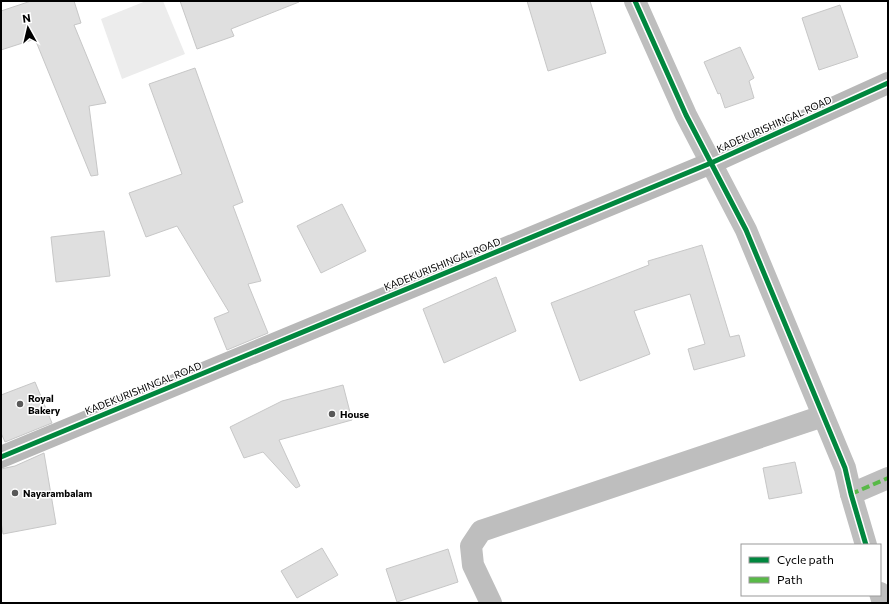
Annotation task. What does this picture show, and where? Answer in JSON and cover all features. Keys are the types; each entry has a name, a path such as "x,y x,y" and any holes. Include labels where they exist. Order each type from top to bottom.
{"street":[{"path":"635,1 686,115 746,230 845,468 866,544"},
{"name":"KADEKURISHINGAL ROAD","path":"1,457 711,163 888,83"},
{"path":"491,603 473,565 471,546 481,531 824,416"},
{"path":"851,494 888,478"}],"shaded area":[{"path":"146,1 163,1 185,54 122,79 101,19"}],"building":[{"path":"31,1 74,1 81,23 74,25 106,103 89,106 98,175 91,176 35,39 1,50 1,11"},
{"path":"180,1 299,2 231,29 234,36 197,49"},
{"path":"527,1 590,1 606,53 548,71"},
{"path":"840,5 858,57 819,70 802,18"},
{"path":"740,47 754,78 749,81 754,98 725,108 720,93 718,94 704,62"},
{"path":"195,68 243,202 233,206 261,281 248,284 268,333 227,350 214,318 229,312 177,226 146,237 129,193 182,174 149,84"},
{"path":"342,204 366,251 321,273 297,226"},
{"path":"104,231 110,276 56,282 51,237"},
{"path":"702,245 730,337 739,335 745,356 694,370 688,349 705,344 690,294 634,311 650,354 580,381 551,303 649,265 648,261"},
{"path":"496,277 516,331 444,363 423,309"},
{"path":"35,382 52,423 5,442 1,433 1,395"},
{"path":"343,385 352,420 279,440 300,486 296,488 263,452 244,458 230,427 282,401"},
{"path":"44,453 56,524 3,534 1,522 1,469 15,466"},
{"path":"795,462 802,493 769,499 763,468"},
{"path":"322,548 338,575 297,598 281,571"},
{"path":"448,549 458,582 397,602 386,569"}],"marked path":[{"path":"851,494 888,478"}],"cycle path":[{"path":"635,1 686,115 746,230 845,468 866,544"},
{"path":"1,457 711,163 888,83"}],"place":[{"name":"Royal Bakery","path":"20,404"},
{"name":"House","path":"332,414"},
{"name":"Nayarambalam","path":"15,493"}]}
